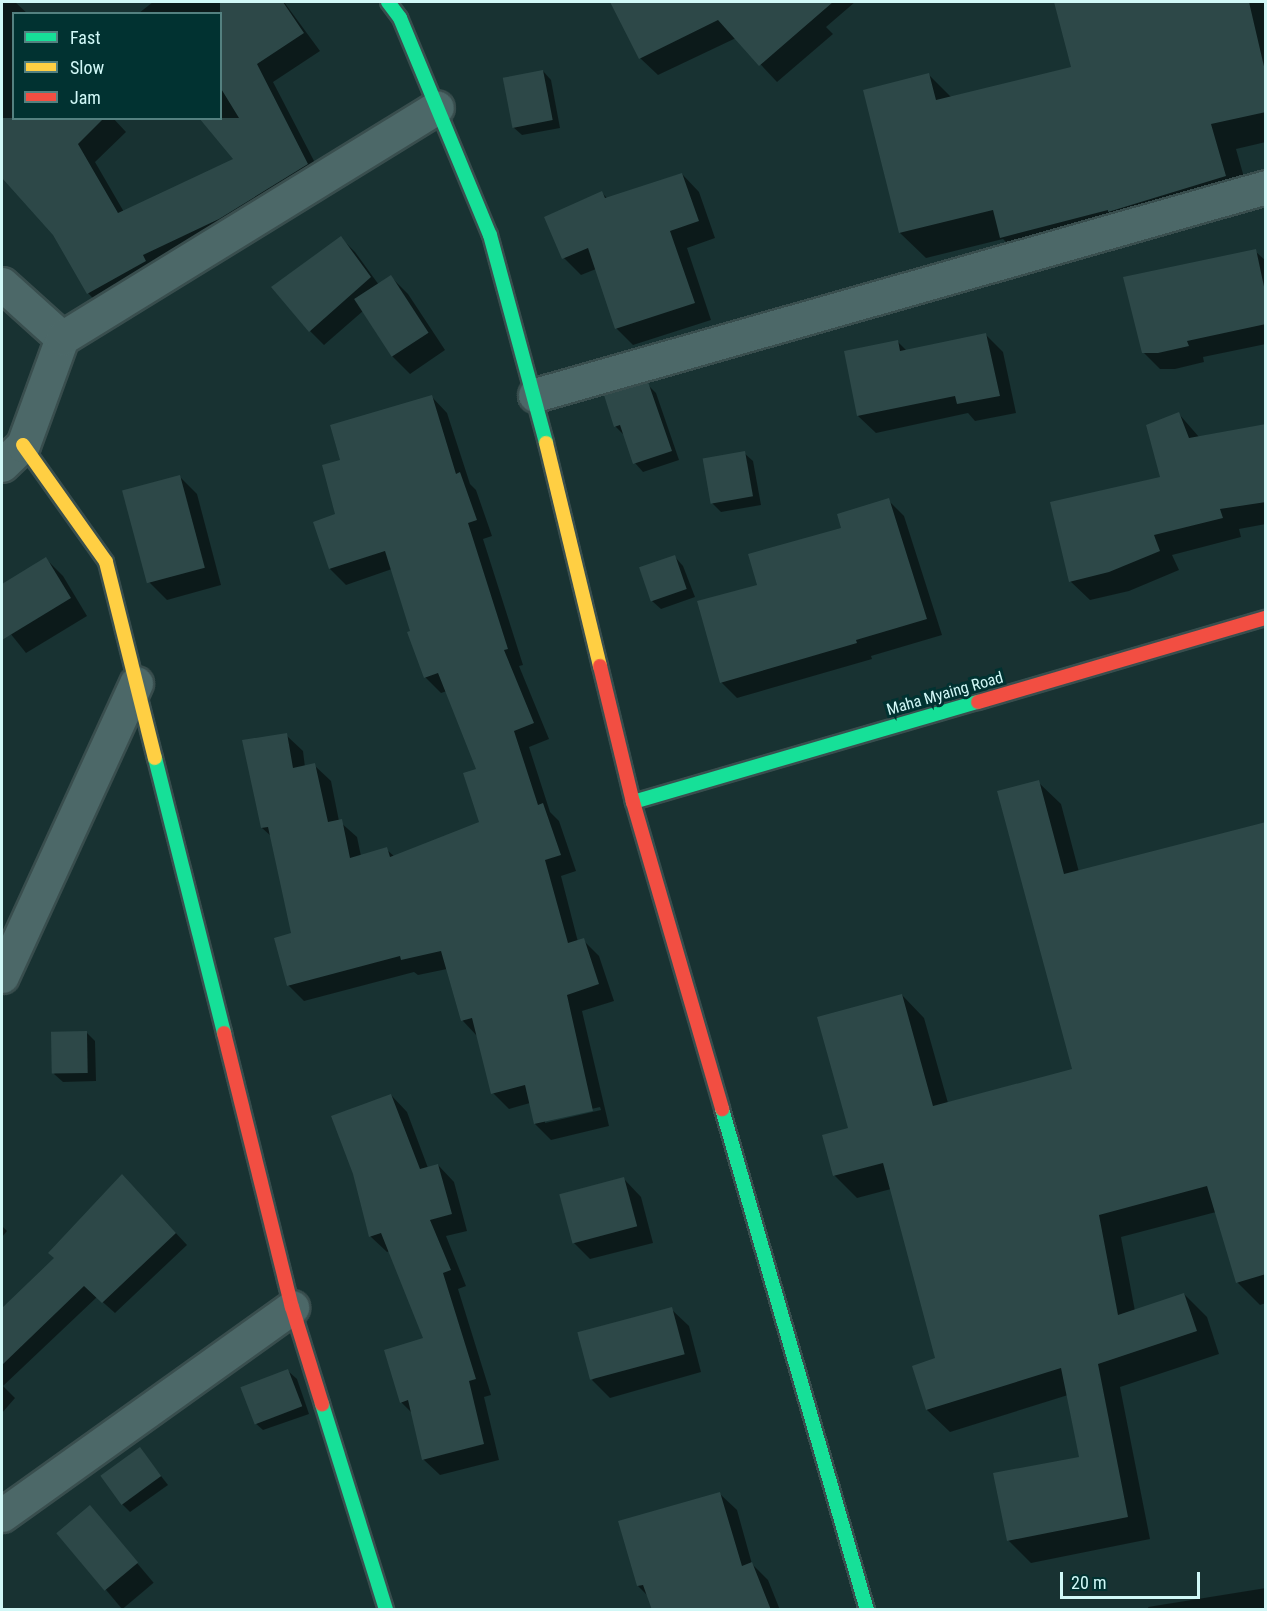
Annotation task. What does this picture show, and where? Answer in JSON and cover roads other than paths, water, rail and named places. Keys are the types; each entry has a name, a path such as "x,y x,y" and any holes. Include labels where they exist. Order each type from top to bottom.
{"street":[{"path":"388,2 400,18 490,235 535,395 633,801 867,1610"},
{"path":"386,1610 292,1307 106,562 12,455 62,338 437,107"},
{"path":"535,395 1266,187"},
{"path":"2,284 62,338"},
{"name":"Maha Myaing Road","path":"633,801 1266,618"},
{"path":"2,976 136,683"},
{"path":"2,1515 292,1307"}]}
